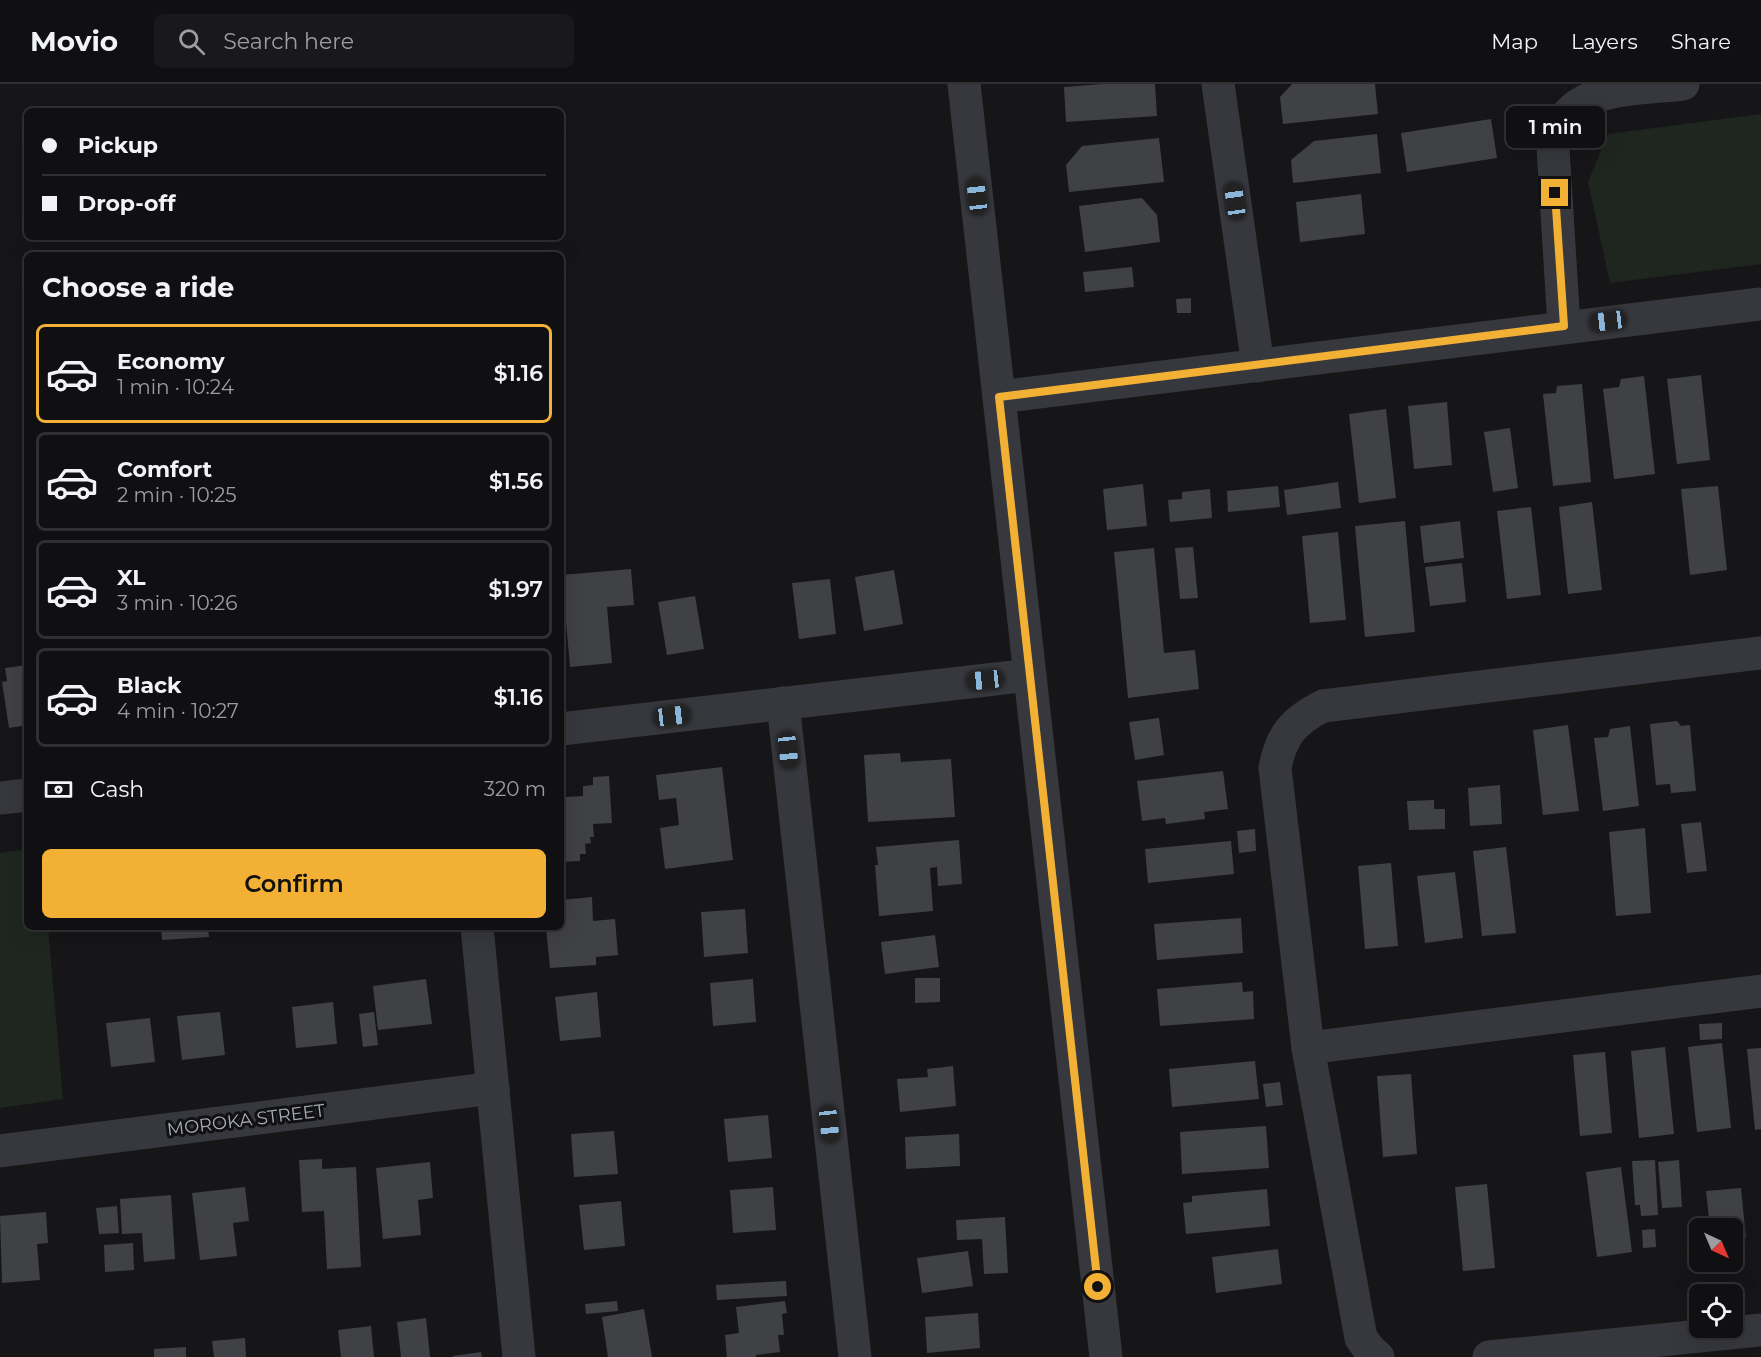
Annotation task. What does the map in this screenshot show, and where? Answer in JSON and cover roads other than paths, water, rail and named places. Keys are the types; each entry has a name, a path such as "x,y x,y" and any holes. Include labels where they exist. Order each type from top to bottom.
{"street":[{"path":"964,84 1106,1357"},
{"path":"1218,84 1258,366"},
{"path":"1564,326 1553,148 1560,128 1570,111 1584,100 1599,94 1683,84"},
{"path":"999,397 1564,326 1761,304"},
{"path":"1378,1357 1368,1349 1361,1338 1308,1048 1275,768 1279,748 1289,731 1304,715 1323,706 1761,652"},
{"path":"564,729 1030,675"},
{"path":"783,703 855,1357"},
{"path":"0,798 24,795"},
{"path":"477,930 519,1357"},
{"path":"1308,1048 1761,991"},
{"name":"MOROKA STREET","path":"0,1151 493,1088"},
{"path":"1489,1357 1761,1330"}]}
